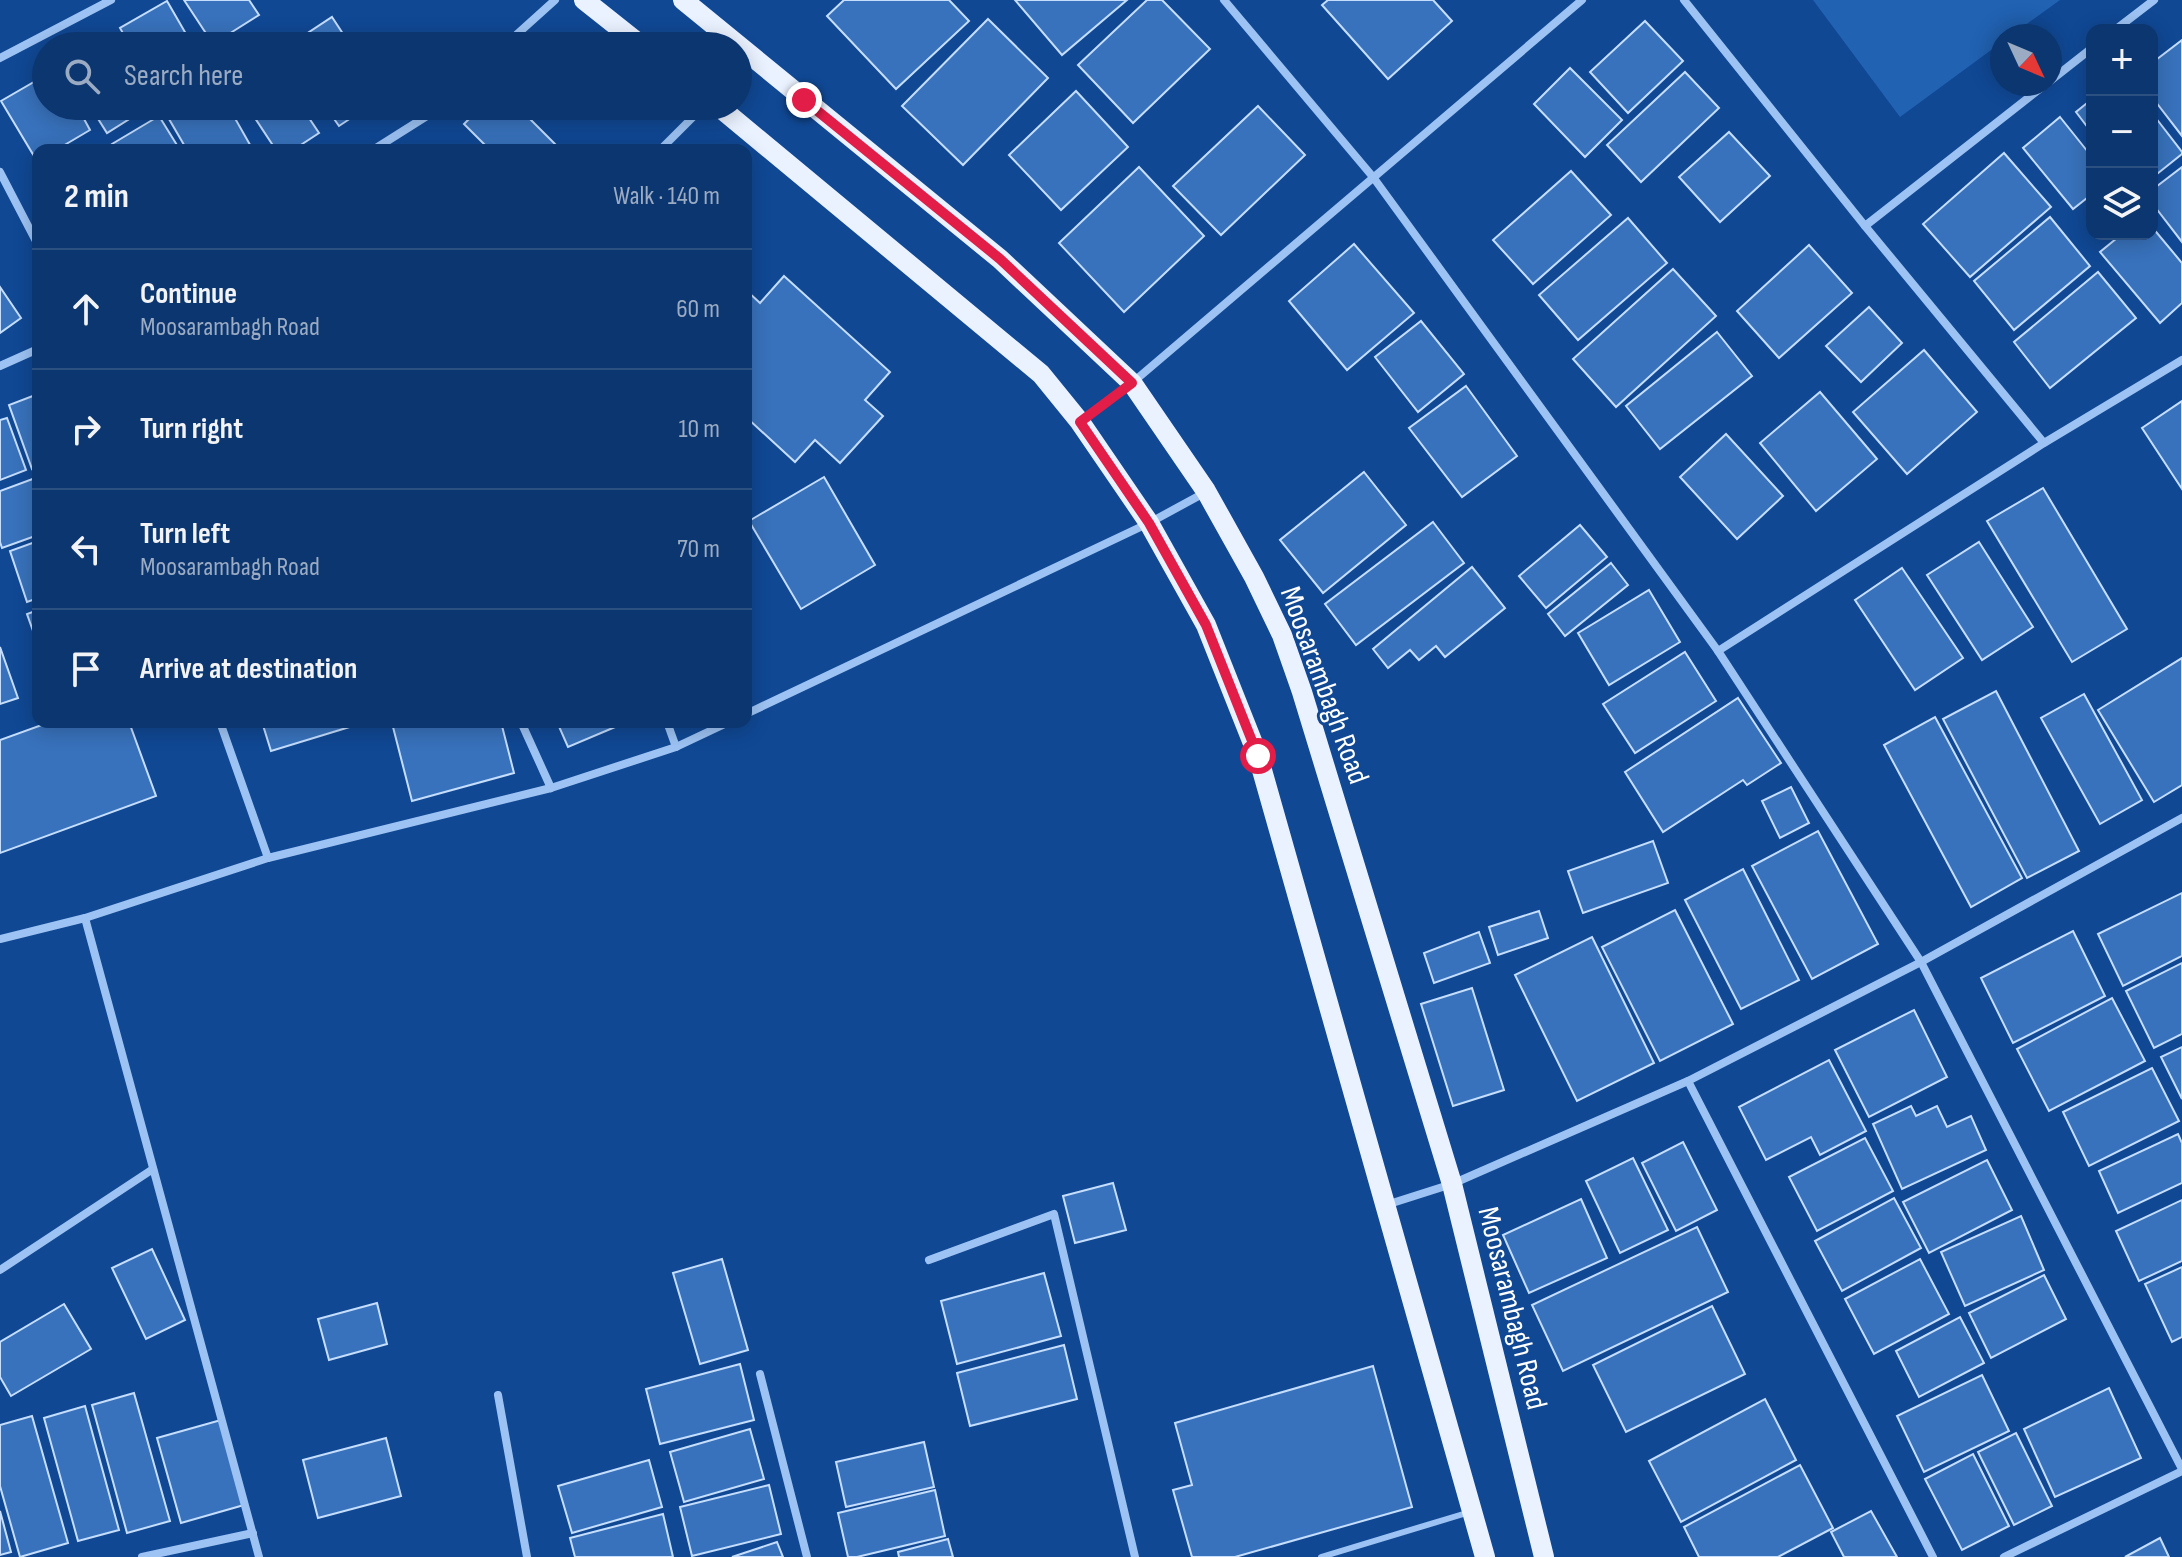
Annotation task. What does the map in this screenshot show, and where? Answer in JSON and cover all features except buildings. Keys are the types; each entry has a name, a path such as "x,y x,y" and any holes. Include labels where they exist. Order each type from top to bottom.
{"main road":[{"path":"584,0 624,32"},
{"name":"Moosarambagh Road","path":"683,0 722,32"},
{"name":"Moosarambagh Road","path":"752,56 1000,259 1132,383 1206,491 1254,577 1282,635 1297,678 1452,1184 1544,1557"},
{"path":"735,120 1041,374 1080,422 1149,523 1206,625 1258,756 1485,1557"}],"street":[{"path":"50,32 111,0"},
{"path":"520,32 555,0"},
{"path":"1224,0 1373,177 1718,651 1921,962 2182,1470 2004,1557"},
{"path":"1080,422 1132,383 1582,0"},
{"path":"1684,0 2044,443"},
{"path":"2122,24 2151,1"},
{"path":"0,58 32,41"},
{"path":"2062,71 2086,53"},
{"path":"1865,226 2030,96"},
{"path":"382,144 420,120"},
{"path":"666,144 690,120"},
{"path":"0,172 32,233"},
{"path":"0,366 32,352"},
{"path":"1718,651 2044,443 2182,360"},
{"path":"752,711 1149,523 1206,491"},
{"path":"222,728 268,858"},
{"path":"524,728 551,788"},
{"path":"669,728 676,747"},
{"path":"0,939 85,918 268,858 551,788 676,747 716,728"},
{"path":"1386,1205 1452,1184 1688,1081 1921,962 2182,818"},
{"path":"85,918 259,1557"},
{"path":"1688,1081 1933,1557"},
{"path":"0,1270 153,1169"},
{"path":"929,1260 1054,1214 1135,1557"},
{"path":"760,1374 807,1557"},
{"path":"498,1395 527,1557"},
{"path":"142,1557 253,1533"}],"lane":[{"path":"1321,1557 1473,1511"}],"shaded area":[{"path":"1813,0 2060,0 2027,24 1990,24 1990,51 1900,117"}],"route":[{"path":"804,100 1000,259 1132,383 1080,422 1149,523 1206,625 1258,756"}]}
